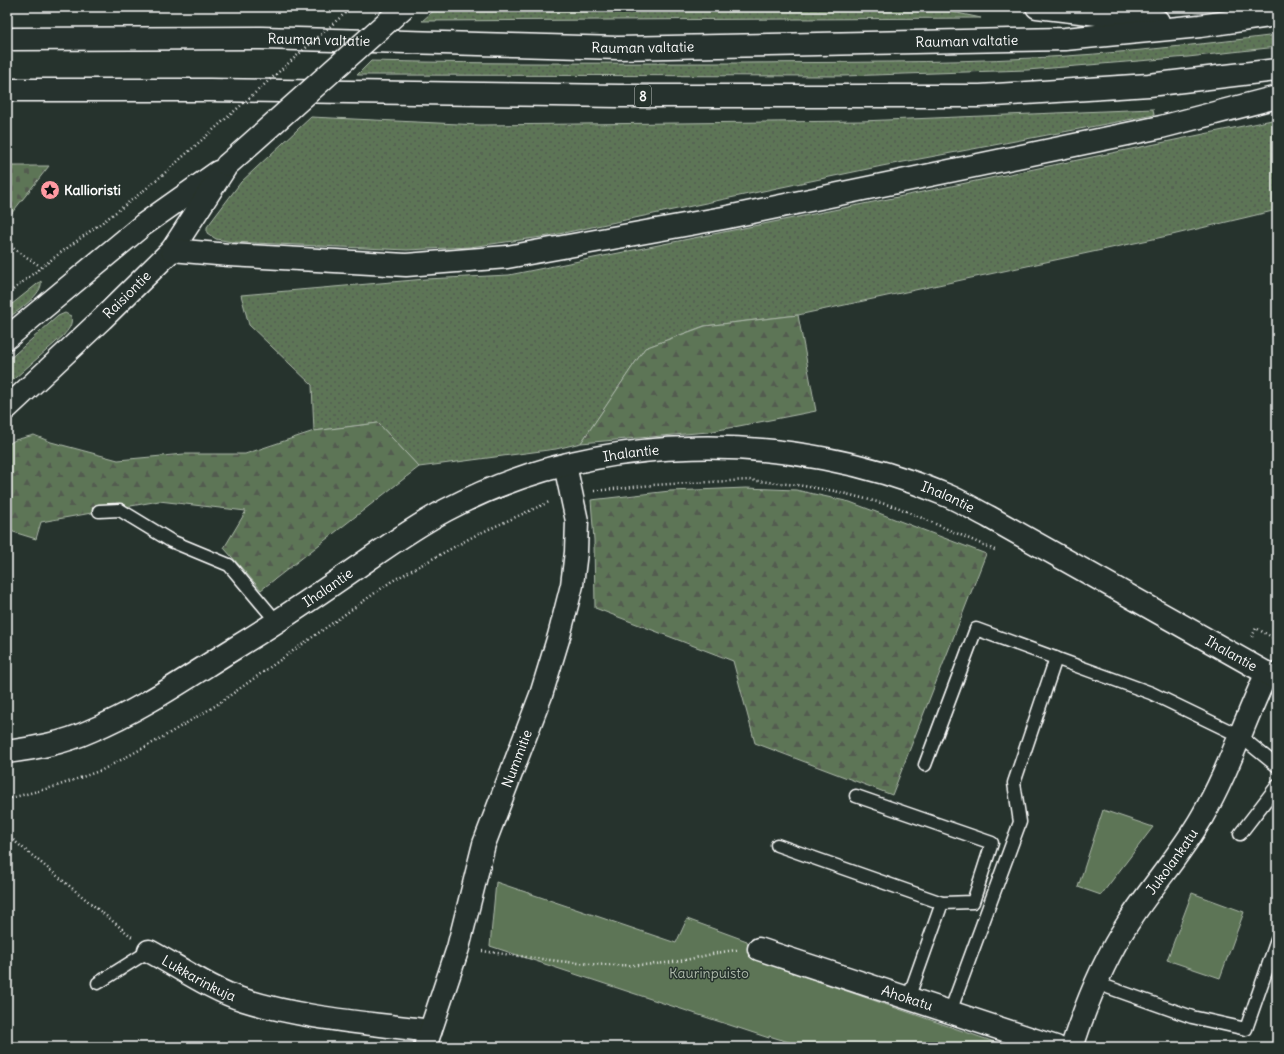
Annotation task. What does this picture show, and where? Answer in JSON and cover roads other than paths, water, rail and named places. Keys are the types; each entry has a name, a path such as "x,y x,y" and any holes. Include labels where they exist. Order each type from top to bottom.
{"main road":[{"name":"Raisiontie","path":"7,338 143,225 227,165 404,7"},
{"path":"1037,7 1200,26"},
{"name":"Rauman valtatie","path":"7,39 261,38 618,48 1065,39 1200,26 1277,15"},
{"name":"8","path":"7,90 216,90 619,96 980,96 1149,85 1277,70"},
{"path":"172,250 245,256 406,265 507,257 723,218 1161,127 1277,97"},
{"name":"Raisiontie","path":"7,408 102,319 172,250 227,165"},
{"name":"Ihalantie","path":"7,752 52,744 88,732 154,698 277,622 416,527 447,510 524,476 605,456 652,451 709,449 754,450 848,464 899,478 947,496 989,517 1272,676"},
{"name":"Nummitie","path":"427,1039 458,948 484,844 541,695 559,636 572,585 576,552 577,520 565,465"},
{"name":"Jukolankatu","path":"1072,1047 1082,1015 1096,983 1128,924 1202,818 1215,794 1240,736 1272,676"},
{"name":"Ahokatu","path":"759,949 1056,1047"},
{"name":"Lukkarinkuja","path":"149,951 242,1000 285,1011 427,1039"}],"lane":[{"path":"99,511 120,510 171,541 229,565 277,622"},
{"path":"925,765 976,629 1150,693 1240,736 1277,766"},
{"path":"950,1012 1020,822 1014,783 1056,658"},
{"path":"1240,834 1277,786"},
{"path":"777,845 942,904 973,902 992,843 856,796"},
{"path":"908,999 942,904"},
{"path":"1096,983 1192,1017 1246,1029 1277,940"},
{"path":"98,983 149,951"}],"place":[{"name":"Kallioristi","path":"50,190"}],"park label":[{"name":"Kaurinpuisto","path":"709,973"}]}
